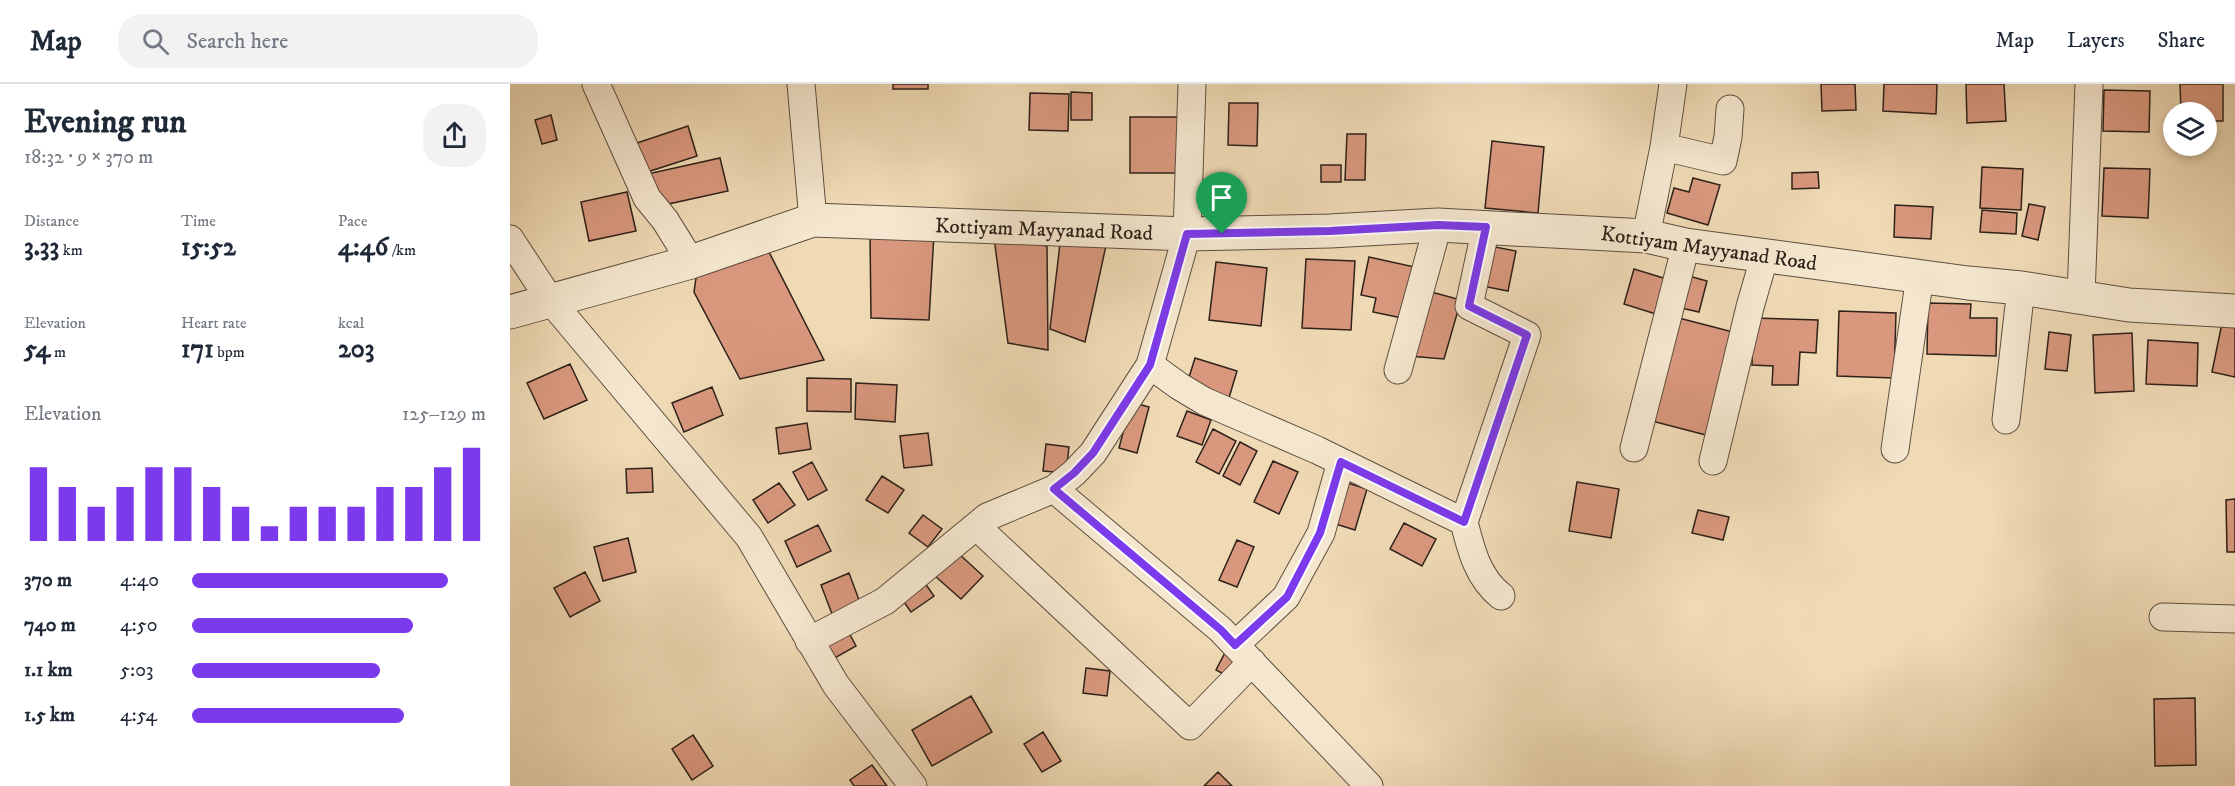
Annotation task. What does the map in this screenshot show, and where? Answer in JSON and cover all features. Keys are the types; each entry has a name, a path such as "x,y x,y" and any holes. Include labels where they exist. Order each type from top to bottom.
{"street":[{"path":"596,84 647,198 674,234 691,262"},
{"path":"801,84 813,220"},
{"path":"809,641 885,601 987,517 1054,489 1074,473 1093,453 1150,365 1187,234 1192,84"},
{"path":"1646,236 1674,84"},
{"path":"2081,296 2089,84"},
{"path":"1664,147 1723,161 1730,109"},
{"name":"Kottiyam Mayyanad Road","path":"510,312 691,262 813,220 1187,234 1330,231 1438,225 1646,236 1686,245 2081,296 2129,305 2235,311"},
{"path":"1398,370 1438,225"},
{"path":"1486,227 1469,306 1527,335 1464,522 1470,547 1487,585 1501,596"},
{"path":"510,239 550,300 749,537 836,685 913,786"},
{"path":"1634,448 1686,245"},
{"path":"1713,461 1765,255"},
{"path":"1895,449 1920,276"},
{"path":"2006,420 2020,288"},
{"path":"1150,365 1204,401 1341,462 1464,522"},
{"path":"976,526 1190,726 1287,597 1320,533 1341,462"},
{"path":"1054,489 1221,630 1369,786"},
{"path":"2163,617 2235,619"}],"building":[{"path":"893,84 928,84 928,89 893,89"},
{"path":"1821,84 1855,84 1856,110 1822,111"},
{"path":"1884,84 1937,84 1936,114 1883,111"},
{"path":"1966,84 2004,84 2006,121 1967,123"},
{"path":"2180,84 2223,84 2223,121 2217,121 2217,102 2181,102"},
{"path":"2104,90 2150,91 2149,132 2103,131"},
{"path":"1071,92 1092,93 1092,120 1071,120"},
{"path":"1030,93 1069,94 1068,131 1029,130"},
{"path":"1229,103 1258,103 1257,146 1228,145"},
{"path":"551,115 557,140 542,144 535,120"},
{"path":"1130,117 1179,117 1179,173 1130,173"},
{"path":"688,126 697,156 641,174 631,145"},
{"path":"1347,134 1366,134 1365,180 1345,180"},
{"path":"1492,141 1544,147 1538,213 1485,208"},
{"path":"720,158 728,191 650,208 643,175"},
{"path":"1321,165 1341,165 1341,182 1321,182"},
{"path":"1982,167 2023,169 2021,210 1980,208"},
{"path":"2104,168 2150,169 2148,218 2102,216"},
{"path":"1818,172 1819,188 1792,189 1792,173"},
{"path":"1693,178 1720,185 1708,225 1667,213 1674,188 1689,192"},
{"path":"627,192 636,231 589,241 581,202"},
{"path":"2029,204 2045,207 2038,240 2022,236"},
{"path":"1895,205 1933,207 1931,239 1894,237"},
{"path":"1982,210 2017,213 2016,234 1980,232"},
{"path":"870,234 934,234 929,320 871,318"},
{"path":"1061,235 1107,241 1085,342 1050,329"},
{"path":"994,238 1047,246 1048,350 1008,343"},
{"path":"1490,246 1516,251 1508,291 1482,286"},
{"path":"768,250 824,360 740,379 694,292 697,271"},
{"path":"1369,257 1419,268 1407,319 1373,312 1376,298 1361,295"},
{"path":"1306,259 1355,261 1351,330 1302,328"},
{"path":"1216,262 1267,268 1261,326 1209,320"},
{"path":"1634,269 1670,280 1659,315 1624,304"},
{"path":"1689,276 1707,281 1699,312 1681,308"},
{"path":"1424,290 1461,300 1444,359 1409,356"},
{"path":"1928,303 1971,304 1970,318 1997,318 1996,356 1927,354"},
{"path":"1839,311 1896,313 1894,378 1837,376"},
{"path":"1675,317 1733,332 1706,435 1648,420"},
{"path":"1753,318 1818,320 1816,353 1800,352 1798,385 1772,385 1773,366 1752,365"},
{"path":"2222,323 2235,325 2235,377 2212,372"},
{"path":"2049,332 2071,335 2067,371 2045,369"},
{"path":"2132,333 2134,391 2095,393 2093,335"},
{"path":"2148,340 2198,343 2197,386 2146,384"},
{"path":"1195,358 1237,371 1228,401 1186,387"},
{"path":"570,364 587,400 544,419 527,383"},
{"path":"807,378 851,379 851,412 807,411"},
{"path":"856,383 897,385 895,422 855,419"},
{"path":"712,387 723,415 684,432 672,403"},
{"path":"1131,402 1149,407 1137,453 1119,448"},
{"path":"1187,411 1211,420 1202,445 1177,436"},
{"path":"807,423 811,449 779,454 776,428"},
{"path":"1213,429 1236,441 1219,474 1196,462"},
{"path":"928,433 932,465 904,468 900,436"},
{"path":"1240,442 1257,451 1240,485 1223,476"},
{"path":"1046,444 1069,447 1066,473 1043,471"},
{"path":"1273,461 1298,472 1279,514 1254,502"},
{"path":"812,462 827,490 808,500 793,472"},
{"path":"652,468 653,492 627,493 626,469"},
{"path":"882,476 904,490 888,513 866,500"},
{"path":"1338,480 1367,489 1355,530 1326,521"},
{"path":"1577,482 1619,489 1611,538 1569,531"},
{"path":"779,483 795,505 768,523 753,500"},
{"path":"2235,499 2235,552 2227,552 2226,500"},
{"path":"1698,510 1729,517 1723,540 1692,533"},
{"path":"923,515 942,529 928,547 909,533"},
{"path":"1404,523 1436,539 1422,566 1390,549"},
{"path":"818,525 831,551 797,567 785,541"},
{"path":"628,538 636,572 603,581 594,547"},
{"path":"1237,540 1254,547 1237,587 1219,580"},
{"path":"957,552 983,576 961,599 935,576"},
{"path":"585,572 600,601 570,617 554,588"},
{"path":"849,573 862,608 834,619 821,585"},
{"path":"922,579 934,596 911,612 899,595"},
{"path":"847,629 856,646 833,659 824,641"},
{"path":"1228,647 1242,654 1229,677 1216,670"},
{"path":"1086,668 1110,671 1107,696 1083,693"},
{"path":"971,696 992,732 932,766 912,730"},
{"path":"2195,698 2196,765 2155,766 2154,699"},
{"path":"1043,732 1061,761 1042,772 1024,744"},
{"path":"693,735 713,766 692,780 672,749"},
{"path":"872,765 887,786 854,786 850,780"},
{"path":"1218,772 1232,786 1204,786"}],"route":[{"path":"1438,225 1486,227 1469,306 1527,335 1464,522 1341,462 1320,533 1287,597 1235,645 1221,630 1054,489 1074,473 1093,453 1150,365 1187,234 1222,234 1438,225"}]}
